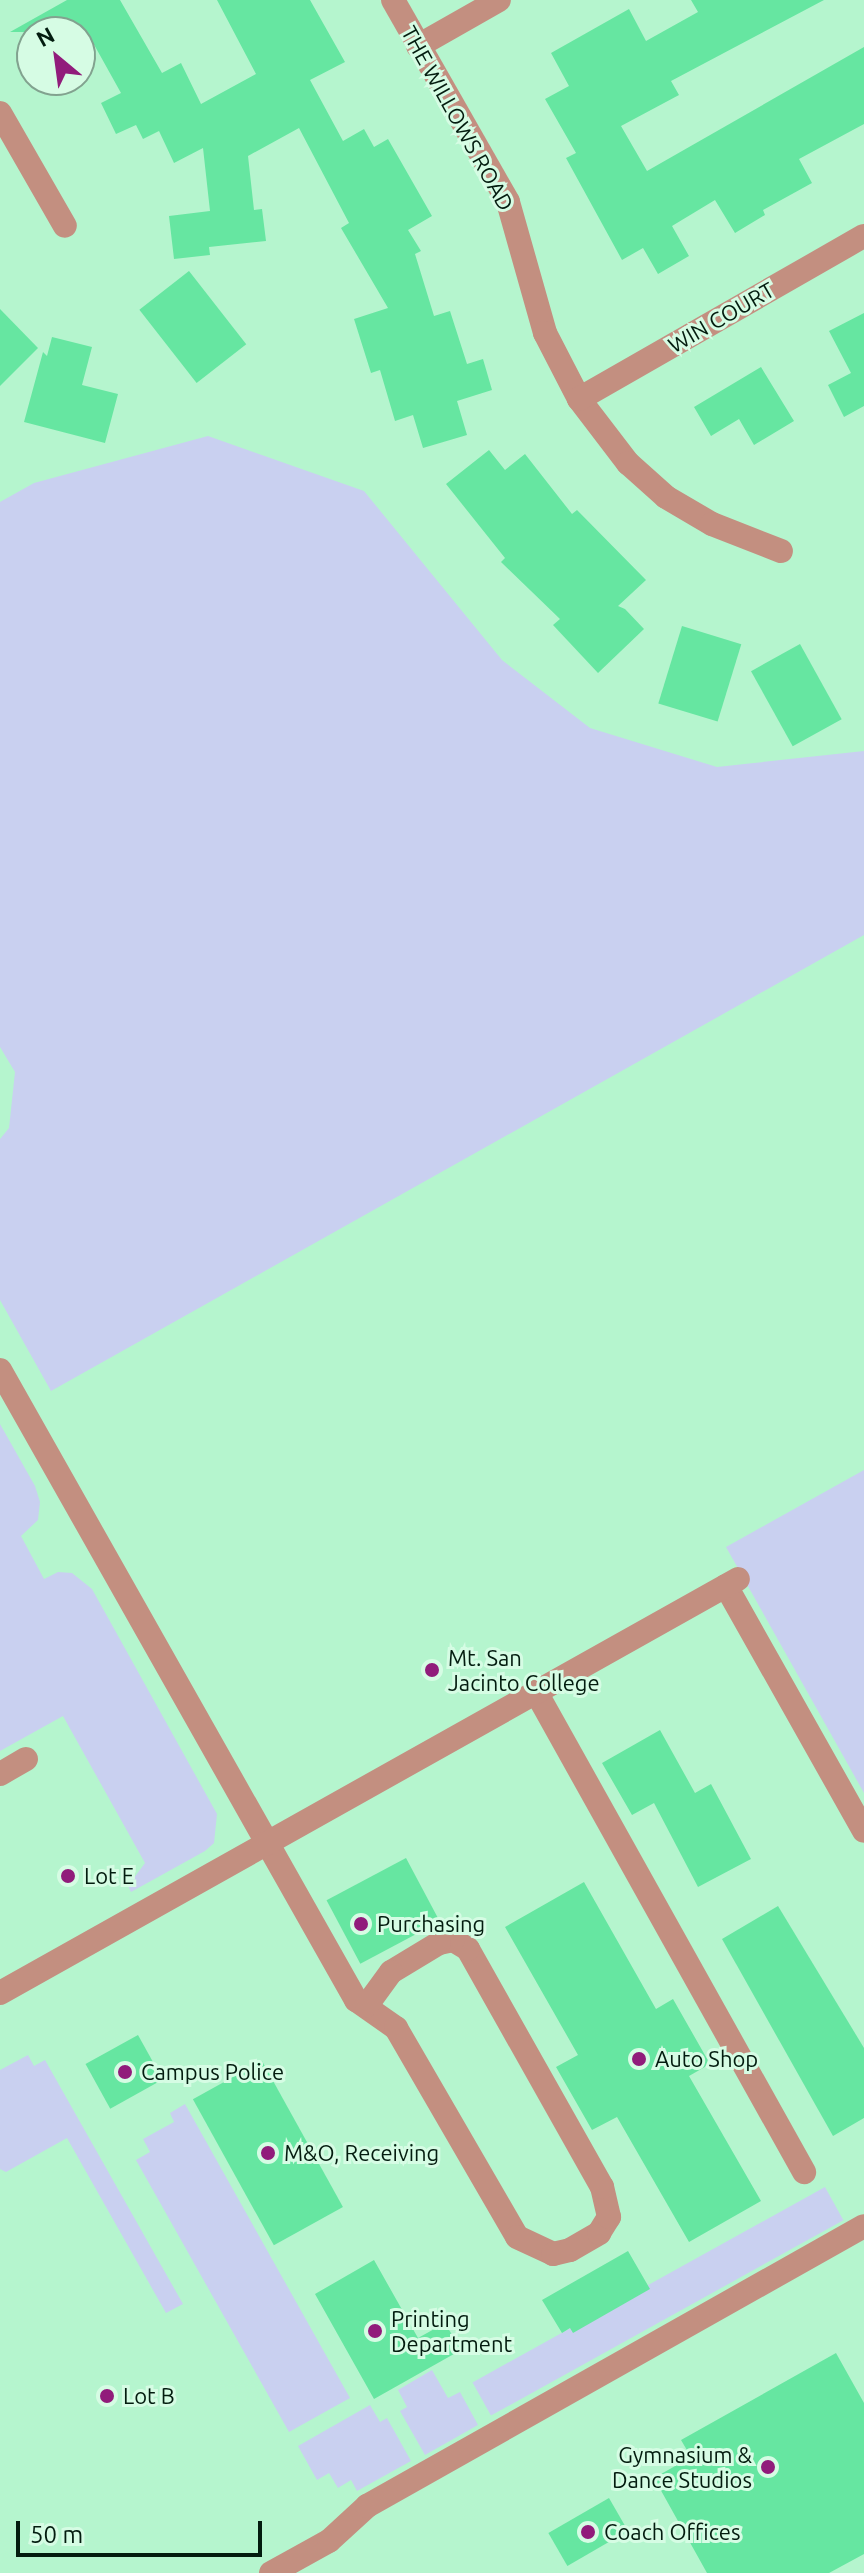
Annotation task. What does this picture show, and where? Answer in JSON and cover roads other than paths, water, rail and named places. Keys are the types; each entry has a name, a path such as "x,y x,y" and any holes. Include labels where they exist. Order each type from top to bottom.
{"street":[{"name":"THE WILLOWS ROAD","path":"393,0 508,202 545,333 579,399 628,463 666,497 712,524 781,551"},
{"path":"418,46 499,0"},
{"path":"0,113 65,226"},
{"name":"WIN COURT","path":"579,399 864,236"},
{"path":"0,1370 356,2000 396,2028 517,2237 553,2254 570,2250 599,2233 609,2217 609,2205 602,2187 468,1949 453,1940 439,1943 391,1972 367,2005"},
{"path":"0,1993 732,1582 864,1831"},
{"path":"536,1692 804,2172"},
{"path":"0,1774 26,1759"},
{"path":"271,2573 329,2541 367,2506 864,2226"}],"place":[{"name":"Mt. San Jacinto College","path":"432,1670"},
{"name":"Lot E","path":"68,1876"},
{"name":"Purchasing","path":"361,1924"},
{"name":"Auto Shop","path":"639,2059"},
{"name":"Campus Police","path":"125,2072"},
{"name":"M&O, Receiving","path":"268,2153"},
{"name":"Printing Department","path":"375,2331"},
{"name":"Lot B","path":"107,2396"},
{"name":"Gymnasium & Dance Studios","path":"768,2467"},
{"name":"Coach Offices","path":"588,2532"}]}
